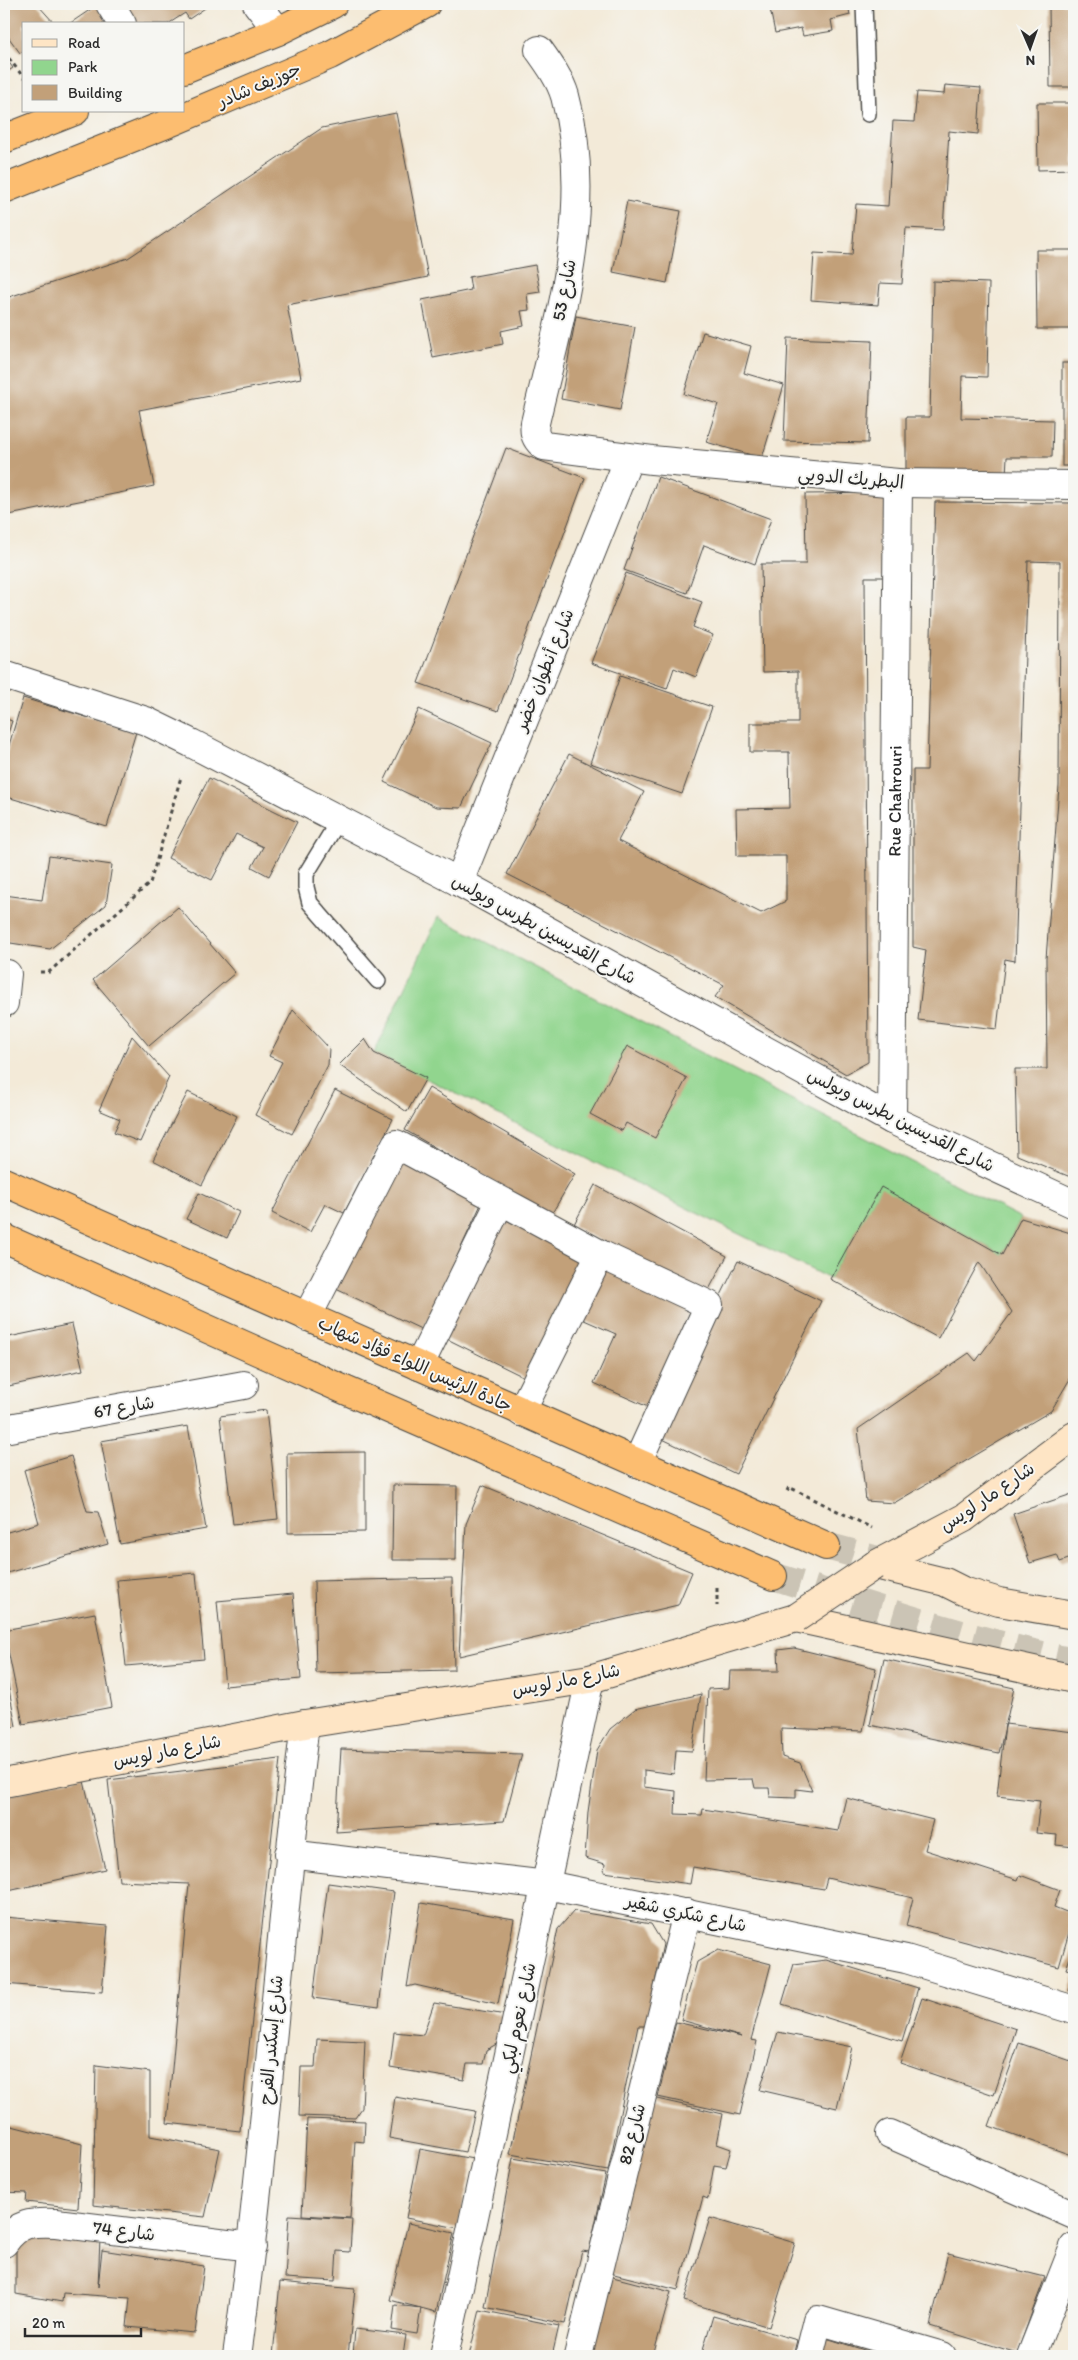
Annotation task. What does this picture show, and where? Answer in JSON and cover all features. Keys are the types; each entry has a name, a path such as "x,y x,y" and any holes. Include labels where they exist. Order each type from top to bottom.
{"highway":[{"path":"185,69 278,31 333,4"},
{"name":"جوزيف شادر","path":"4,189 174,121 330,55 426,4"},
{"path":"4,138 72,112"},
{"name":"جادة الرئيس اللواء فؤاد شهاب","path":"4,1182 826,1546"},
{"path":"4,1238 338,1387 773,1576"}],"street":[{"path":"110,4 121,22"},
{"path":"257,4 278,31"},
{"name":"شارع 53","path":"539,50 553,69 565,95 574,141 578,197 563,302 534,429 538,441 550,449 629,458"},
{"name":"البطريك الدويي","path":"629,458 898,483 1074,485"},
{"name":"شارع أنطوان خضر","path":"459,882 629,458"},
{"name":"Rue Chahrouri","path":"892,1120 898,483"},
{"name":"شارع القديسين بطرس وبولس","path":"4,676 146,721 191,743 459,882 892,1120 1074,1204"},
{"path":"4,1002 5,974"},
{"path":"307,1317 396,1144 500,1202 600,1254 709,1305 637,1463"},
{"path":"419,1366 500,1202"},
{"path":"521,1412 600,1254"},
{"name":"شارع 67","path":"4,1429 244,1385"},
{"name":"شارع مار لويس","path":"4,1783 305,1724 590,1678 796,1618 875,1565 964,1518 1074,1436"},
{"path":"875,1565 945,1582 963,1592 999,1602 1074,1615"},
{"path":"796,1618 1074,1679"},
{"name":"شارع نعوم لبكي","path":"444,2356 547,1885 590,1678"},
{"name":"شارع إسكندر الفرح","path":"236,2356 252,2247 289,1854 305,1724"},
{"name":"شارع شكري شقير","path":"289,1854 547,1885 906,1958 1074,2010"},
{"name":"شارع 82","path":"578,2356 687,1913"},
{"path":"890,2134 1074,2215"},
{"name":"شارع 74","path":"4,2243 12,2232 32,2222 56,2223 252,2247"},
{"path":"1031,2356 1074,2247"},
{"path":"808,2356 818,2320 942,2356"}],"lane":[{"path":"864,4 868,114"},
{"path":"339,820 306,874 306,887 310,903 378,982"}],"path":[{"path":"4,52 22,75"},
{"path":"5,974 49,972 150,882 191,743"},
{"path":"711,1549 700,1574 716,1581 719,1640"}],"green space":[{"path":"438,917 1021,1218 1002,1255 881,1188 830,1279 374,1053"}],"building":[{"path":"4,4 37,4 53,22 22,22 22,52 20,53 4,31"},
{"path":"121,4 211,4 189,19 185,13 171,22 133,22"},
{"path":"769,4 848,4 850,15 831,20 833,31 803,36 801,28 775,33"},
{"path":"1049,4 1074,4 1074,87 1050,87"},
{"path":"97,5 108,22 72,22"},
{"path":"4,56 13,68 4,74"},
{"path":"945,85 981,88 978,134 949,131 943,230 906,228 902,284 880,283 878,305 811,300 814,253 852,255 856,204 888,206 893,121 914,122 917,92 944,94"},
{"path":"1037,103 1074,103 1074,169 1038,170"},
{"path":"396,113 428,277 287,305 301,378 139,410 154,486 4,516 4,318 9,297 128,258 322,128"},
{"path":"627,201 681,211 667,283 613,272"},
{"path":"1036,250 1074,250 1074,329 1037,329"},
{"path":"535,265 540,292 527,294 529,310 521,311 524,326 501,331 503,344 433,358 422,300 471,290 469,277"},
{"path":"933,281 989,283 987,377 962,376 961,418 1053,420 1052,457 1007,457 1006,475 906,474 906,417 930,417"},
{"path":"576,316 635,327 620,410 561,399"},
{"path":"703,332 751,346 744,373 784,385 762,458 706,442 718,404 684,394"},
{"path":"788,338 872,341 868,443 784,441"},
{"path":"1062,363 1074,363 1074,466 1062,466"},
{"path":"506,448 585,478 498,711 418,683"},
{"path":"658,477 771,519 755,564 704,545 687,593 624,570"},
{"path":"886,493 887,577 865,577 868,1062 846,1074 715,997 724,985 507,874 569,754 644,792 618,841 761,913 786,901 786,856 737,856 736,809 790,808 789,752 750,752 750,723 798,723 798,671 763,672 761,564 806,564 805,494"},
{"path":"935,502 1074,503 1074,1176 1068,1176 1017,1155 1015,1069 1047,1069 1046,959 1059,786 1060,562 1028,561 1015,961 1005,959 997,1029 918,1020 926,950 913,947 913,770 927,770"},
{"path":"626,573 702,602 693,627 713,635 696,677 674,668 667,689 591,663"},
{"path":"620,676 712,707 682,794 590,763"},
{"path":"23,698 136,732 107,827 4,796 4,762"},
{"path":"419,709 492,743 461,808 436,807 384,782"},
{"path":"4,718 12,721 4,746"},
{"path":"209,778 297,822 269,876 252,867 263,847 236,834 212,880 168,858"},
{"path":"49,856 112,865 106,905 50,949 4,942 4,895 42,900"},
{"path":"178,907 235,973 149,1046 93,980"},
{"path":"293,1010 329,1048 328,1065 292,1134 255,1115 282,1062 269,1056"},
{"path":"132,1036 169,1077 140,1142 114,1132 120,1119 99,1110"},
{"path":"365,1039 374,1053 426,1078 407,1112 339,1065"},
{"path":"627,1046 687,1078 655,1138 626,1123 622,1131 590,1114"},
{"path":"429,1088 575,1174 551,1215 405,1130"},
{"path":"335,1090 393,1119 344,1213 325,1204 310,1232 272,1213"},
{"path":"188,1092 237,1116 202,1185 153,1160"},
{"path":"396,1160 483,1200 423,1330 336,1289"},
{"path":"595,1185 727,1256 705,1297 573,1226"},
{"path":"881,1187 1002,1255 1021,1218 1074,1234 1074,1372 1051,1411 894,1503 866,1501 858,1429 969,1353 976,1361 1012,1312 979,1262 938,1338 830,1279"},
{"path":"199,1193 239,1212 227,1238 186,1219"},
{"path":"498,1216 591,1262 532,1381 439,1335"},
{"path":"738,1261 821,1301 736,1474 652,1434"},
{"path":"599,1262 694,1303 648,1407 594,1383 616,1334 575,1316"},
{"path":"72,1324 83,1370 4,1387 4,1338"},
{"path":"266,1410 278,1519 233,1524 220,1416"},
{"path":"188,1426 206,1529 120,1544 101,1441"},
{"path":"365,1452 365,1532 288,1533 287,1453"},
{"path":"71,1456 87,1511 98,1512 108,1544 7,1573 4,1562 4,1533 39,1523 24,1470"},
{"path":"393,1485 457,1486 456,1560 392,1560"},
{"path":"482,1485 692,1572 678,1605 459,1656 466,1524"},
{"path":"1072,1494 1074,1500 1074,1557 1060,1562 1057,1555 1030,1563 1013,1514"},
{"path":"196,1573 204,1659 126,1666 117,1580"},
{"path":"452,1578 454,1670 316,1673 314,1581"},
{"path":"293,1594 301,1679 225,1686 217,1601"},
{"path":"95,1613 112,1707 23,1724 4,1630"},
{"path":"794,1648 876,1668 863,1731 781,1728 782,1757 800,1763 812,1791 796,1789 796,1798 770,1797 769,1788 755,1788 753,1779 704,1780 708,1689 729,1688 730,1671 779,1671 778,1650"},
{"path":"884,1659 1014,1688 999,1753 870,1725"},
{"path":"4,1663 16,1726 4,1729"},
{"path":"701,1694 692,1751 676,1750 674,1774 644,1770 644,1787 676,1791 675,1814 702,1815 703,1809 838,1831 846,1798 933,1820 925,1850 1018,1880 1020,1875 1060,1890 1054,1907 1074,1915 1059,1967 906,1926 913,1898 827,1878 824,1889 693,1867 690,1884 604,1872 605,1864 585,1858 588,1812 597,1750 610,1729 635,1709"},
{"path":"1005,1724 1074,1732 1074,1847 1056,1845 1057,1835 1036,1833 1040,1801 997,1796"},
{"path":"341,1749 522,1754 504,1821 336,1832"},
{"path":"280,1759 240,2131 167,2123 189,1884 119,1881 108,1780"},
{"path":"83,1777 105,1869 4,1892 4,1796"},
{"path":"328,1883 394,1892 379,2007 313,1998"},
{"path":"421,1903 514,1919 498,2004 415,1985 407,1987"},
{"path":"574,1911 651,1924 663,1944 646,2026 638,2026 608,2171 510,2154 558,1929"},
{"path":"4,1917 108,1926 102,1992 4,1984"},
{"path":"1074,1946 1074,1971 1066,1969"},
{"path":"718,1950 771,1964 751,2040 757,2041 740,2115 658,2097 676,2022 742,2037 681,2020 697,1962"},
{"path":"826,1960 918,1988 902,2041 782,2004 794,1964"},
{"path":"1074,1976 1074,1993 1069,1991"},
{"path":"922,1998 1016,2029 994,2095 900,2063"},
{"path":"434,2003 506,2015 500,2042 486,2050 483,2064 467,2064 464,2080 390,2068 394,2032 423,2035"},
{"path":"778,2032 852,2047 837,2108 760,2090"},
{"path":"317,2039 365,2041 362,2108 355,2118 299,2116 301,2067 315,2067"},
{"path":"1019,2043 1074,2062 1074,2156 989,2126"},
{"path":"96,2065 150,2072 150,2136 220,2149 205,2217 93,2205"},
{"path":"395,2097 475,2111 465,2152 389,2138"},
{"path":"648,2097 723,2114 717,2144 731,2149 726,2167 714,2165 708,2199 703,2197 678,2290 610,2273"},
{"path":"307,2119 365,2121 364,2142 355,2141 350,2218 302,2215"},
{"path":"4,2124 82,2144 78,2208 26,2202 27,2193 4,2192"},
{"path":"420,2149 473,2159 458,2228 406,2218"},
{"path":"513,2158 606,2174 589,2252 582,2251 565,2324 485,2307"},
{"path":"289,2215 352,2219 350,2252 337,2251 335,2281 285,2278"},
{"path":"710,2218 795,2243 769,2327 684,2301"},
{"path":"408,2223 454,2233 436,2312 390,2300"},
{"path":"34,2231 100,2238 98,2287 102,2250 204,2266 195,2333 127,2327 130,2298 63,2293 62,2302 16,2294 16,2243"},
{"path":"948,2253 1045,2277 1017,2353 930,2326"},
{"path":"609,2276 671,2292 653,2356 588,2356"},
{"path":"280,2282 355,2289 348,2356 273,2356"},
{"path":"395,2305 421,2308 417,2334 392,2330"},
{"path":"480,2310 559,2326 552,2356 469,2356"},
{"path":"713,2316 797,2340 793,2356 701,2356"},
{"path":"355,2329 406,2335 403,2356 353,2356"},
{"path":"823,2337 880,2355 881,2352 894,2356 819,2356"}],"tunnel":[{"path":"826,1546 900,1566"},
{"path":"773,1576 960,1634 1074,1662"}]}
